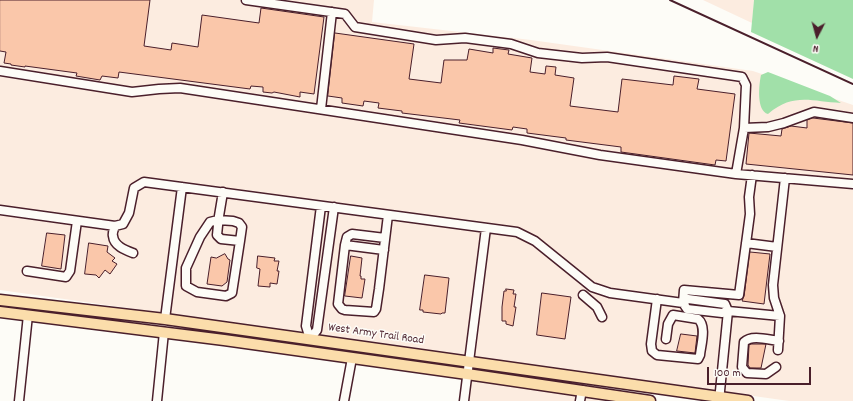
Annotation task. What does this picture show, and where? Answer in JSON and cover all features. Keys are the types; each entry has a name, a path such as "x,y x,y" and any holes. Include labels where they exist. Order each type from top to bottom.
{"main road":[{"name":"West Army Trail Road","path":"0,300 165,319 468,361 719,399 748,401"},
{"path":"0,312 150,330 582,390 648,401"},
{"path":"150,330 165,319"},
{"path":"307,352 310,339"}],"street":[{"path":"246,0 345,14 355,27 436,40 465,38 511,44 538,53 582,58 607,57 742,77 746,85 744,128 736,174"},
{"path":"320,109 332,12"},
{"path":"0,72 132,92 159,88 180,88 522,140 596,154 736,174 853,184"},
{"path":"744,128 768,127 814,112 853,118"},
{"path":"683,303 684,290 739,295 750,214 749,197 752,175"},
{"path":"778,350 780,316 774,298 773,285 784,178"},
{"path":"0,210 115,226 123,224 129,213 134,188 144,182 517,232 528,237 592,287 610,293 683,303 688,299 724,304 728,311 719,399"},
{"path":"165,319 182,187"},
{"path":"223,192 217,235 221,239 240,241"},
{"path":"310,339 306,326 321,206"},
{"path":"310,339 317,330 334,207"},
{"path":"385,238 352,234 347,237 338,304 342,309 374,312 376,309 388,215"},
{"path":"218,220 239,223 242,227 240,241 232,293 226,296 197,292 186,286 186,268 200,237 210,222 218,220"},
{"path":"27,271 66,277 70,271 77,221"},
{"path":"115,226 113,236 116,244 124,250 133,252"},
{"path":"464,401 486,228"},
{"path":"746,243 777,247"},
{"path":"345,246 384,250"},
{"path":"583,295 597,307 602,317"},
{"path":"657,299 651,344 652,351 657,354 698,359 700,355 701,321 698,319 673,315 668,324 666,339"},
{"path":"728,311 780,316"},
{"path":"19,401 28,315"},
{"path":"157,401 164,332"},
{"path":"776,367 766,374 747,373 742,367 744,342 756,338 779,341"},
{"path":"344,401 352,358"},
{"path":"580,401 582,390"}],"shaded area":[{"path":"0,0 374,0 372,22 531,40 753,71 853,105 853,401 789,401 0,290"},
{"path":"703,0 754,0 752,23"},
{"path":"469,377 629,401 467,401"}],"green space":[{"path":"754,0 853,0 853,79 751,32"},
{"path":"768,72 830,96 841,103 812,100 795,101 777,107 768,114 764,112 760,103 759,91 761,75"}],"building":[{"path":"0,0 150,0 144,46 171,50 172,43 198,47 202,15 259,23 261,8 324,17 314,94 300,92 300,97 274,92 263,92 263,87 251,86 250,89 119,72 118,78 102,76 100,80 76,76 77,73 4,63 6,52 0,51"},
{"path":"335,33 414,44 409,79 441,83 444,60 467,60 469,49 493,53 493,48 509,50 508,54 532,58 530,72 545,74 546,66 556,67 555,75 574,78 570,106 618,112 622,79 673,85 674,76 699,79 697,89 735,94 726,161 716,160 715,165 621,152 621,147 527,133 527,129 513,127 512,130 459,123 460,120 402,113 402,111 378,108 379,103 364,101 363,106 342,103 342,98 328,96"},
{"path":"813,118 853,123 853,175 746,164 749,133 781,136 782,129 791,126 807,128 807,120"},
{"path":"47,233 65,235 61,269 42,266"},
{"path":"89,243 108,246 107,252 115,258 112,261 117,264 110,274 105,270 99,278 96,275 85,274"},
{"path":"750,252 770,254 764,304 742,301"},
{"path":"225,254 230,260 227,282 222,286 207,284 211,257 216,258"},
{"path":"258,256 275,258 274,261 279,261 277,284 270,283 270,287 258,286 260,269 257,268"},
{"path":"351,256 362,258 360,276 361,279 365,279 362,298 345,296"},
{"path":"425,275 449,278 445,313 423,312 423,310 420,310"},
{"path":"506,289 514,290 513,294 516,294 514,307 516,307 513,326 506,324 506,321 502,321 504,291 506,291"},
{"path":"542,293 571,297 565,339 537,335"},
{"path":"681,334 697,336 695,353 677,351"},
{"path":"766,344 761,368 750,368 748,365 749,345"}],"railway":[{"path":"670,0 853,84"}]}
